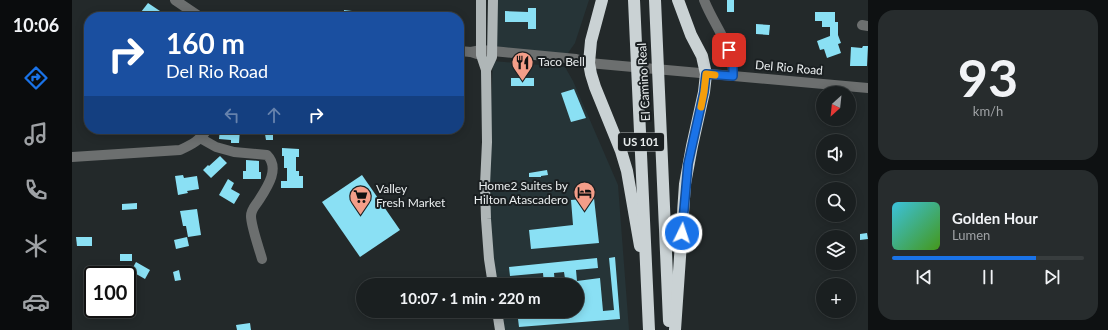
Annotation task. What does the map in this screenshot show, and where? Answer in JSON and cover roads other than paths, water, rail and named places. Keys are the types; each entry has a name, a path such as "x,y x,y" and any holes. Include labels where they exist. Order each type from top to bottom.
{"highway":[{"path":"602,0 591,41 589,63 591,74 614,131 627,171 634,221 647,284"},
{"name":"El Camino Real","path":"634,0 649,330"},
{"name":"El Camino Real","path":"654,0 670,330"},
{"path":"675,330 685,184 704,92 706,74 702,56 691,35 678,0"}],"main road":[{"path":"481,0 483,53 486,70 487,142 485,206 492,278"},
{"path":"483,53 492,0"},
{"path":"498,318 500,330"}],"street":[{"path":"175,0 193,12"},
{"path":"704,0 729,50 733,63 733,76"},
{"name":"Del Rio Road","path":"464,51 576,59 589,63 868,88"},
{"path":"72,158 172,151 188,147 203,134"},
{"path":"200,138 216,147 234,152 267,155 272,160 273,169 270,181 253,209 251,216 262,259"}],"place":[{"name":"Taco Bell","path":"522,82"},
{"name":"Home2 Suites by Hilton Atascadero","path":"584,212"},
{"name":"Valley Fresh Market","path":"361,216"}]}
